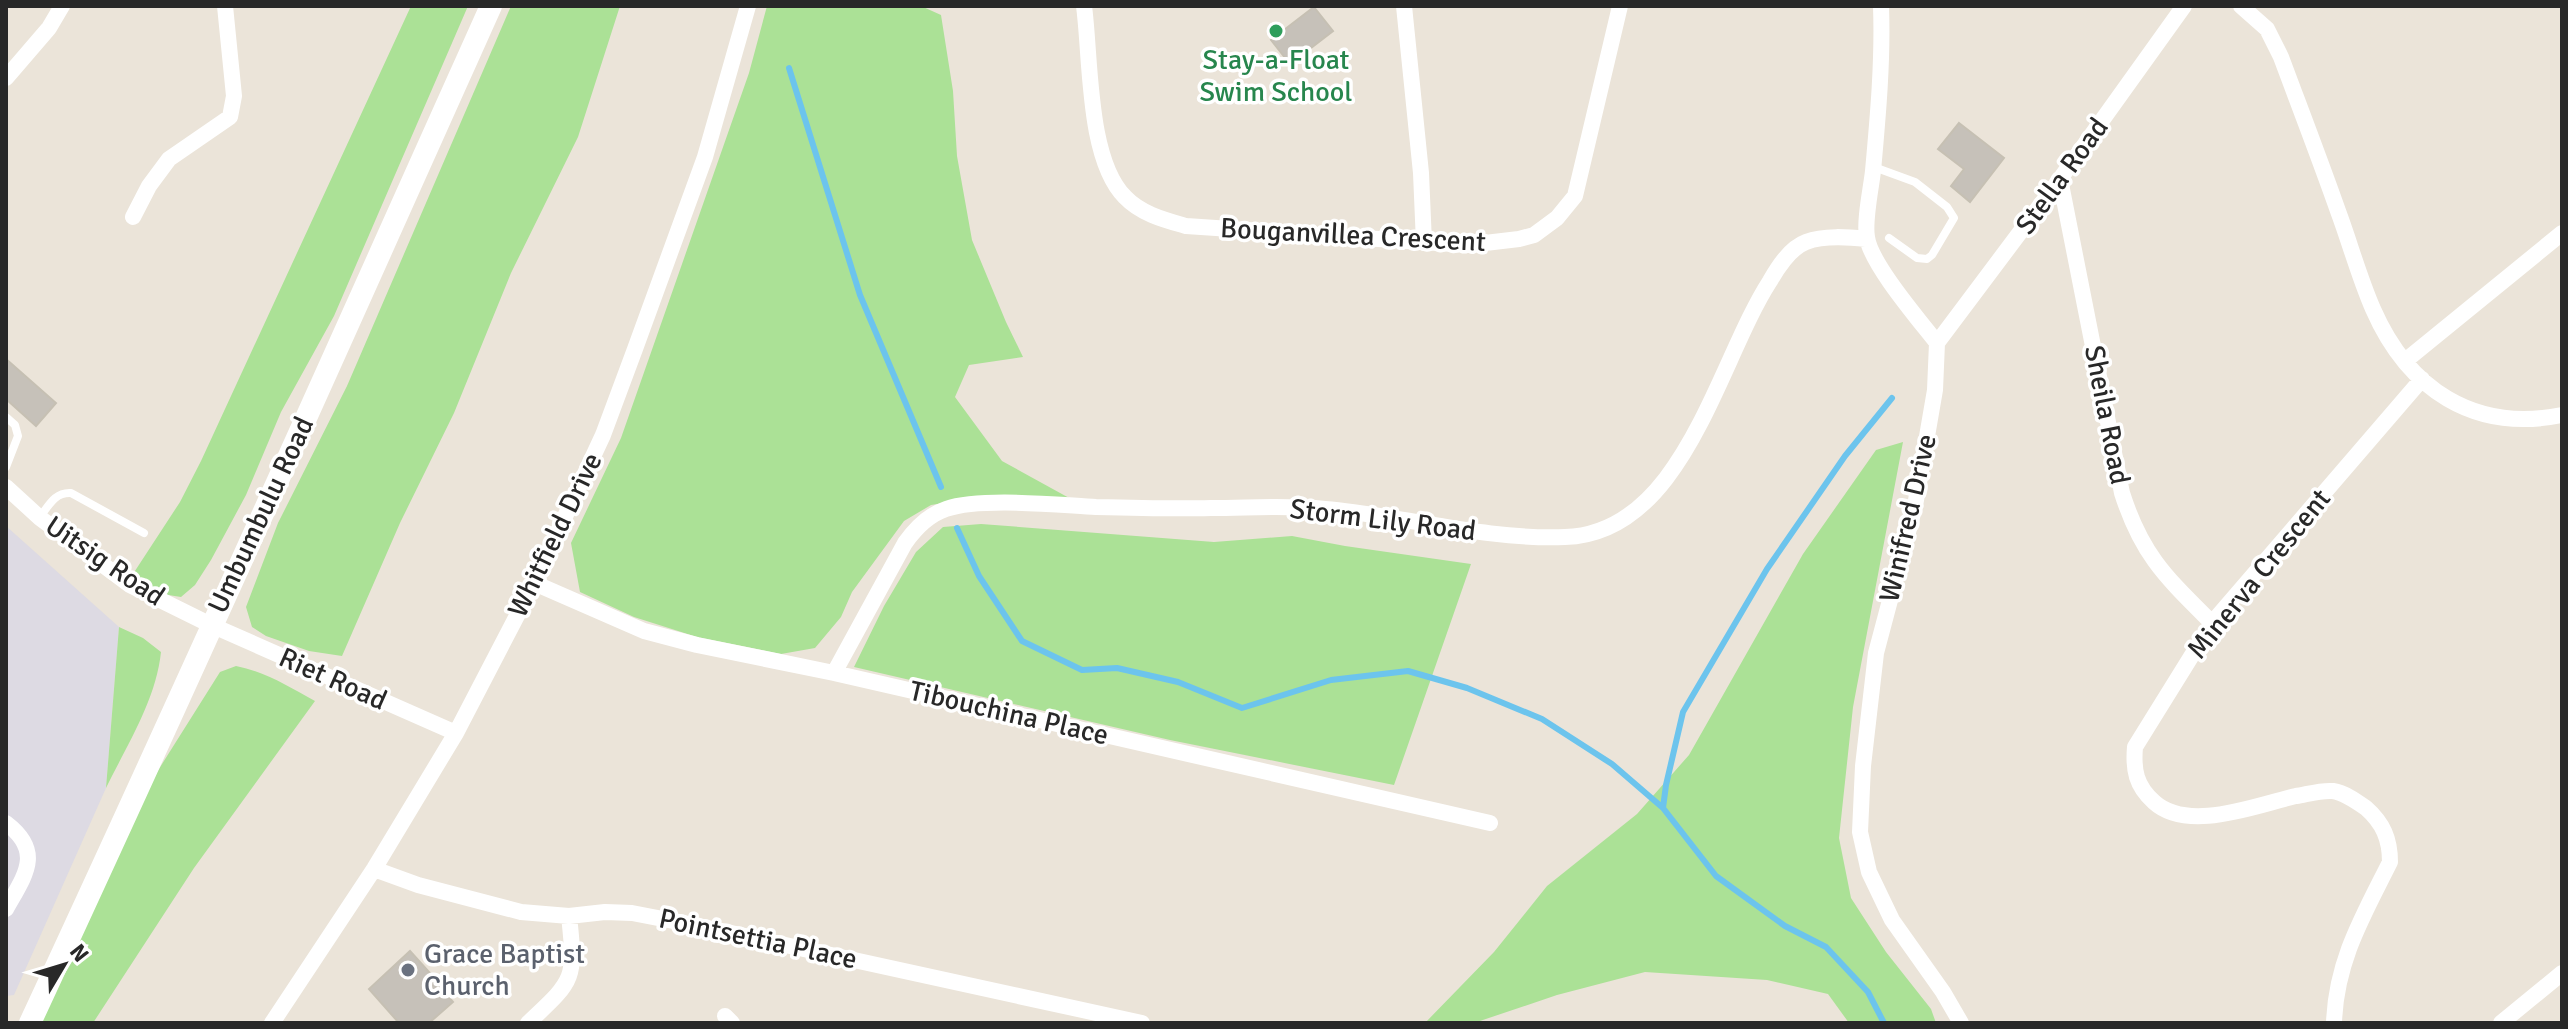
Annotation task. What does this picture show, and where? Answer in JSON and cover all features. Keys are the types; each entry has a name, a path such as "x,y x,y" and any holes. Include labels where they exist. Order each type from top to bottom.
{"main road":[{"name":"Umbumbulu Road","path":"30,1023 286,466 491,6"}],"street":[{"path":"6,78 49,28 61,6"},
{"path":"133,217 149,186 169,159 230,117 234,96 225,6"},
{"name":"Whitfield Drive","path":"272,1023 374,869 456,733 534,583 603,435 635,349 705,157 748,6"},
{"name":"Bouganvillea Crescent","path":"1084,6 1094,120 1108,174 1127,200 1161,219 1186,226 1468,245 1534,235 1557,218 1575,196 1620,6"},
{"path":"1404,6 1421,173 1424,243"},
{"path":"1881,6 1874,167 1866,239 1879,265 1937,343"},
{"name":"Stella Road","path":"1937,343 2184,6"},
{"path":"2241,6 2267,29 2281,57 2373,309 2405,361 2451,403 2476,413 2541,420 2562,415"},
{"name":"Sheila Road","path":"2060,179 2122,493 2130,517 2147,553 2164,575 2212,623"},
{"path":"2405,361 2562,233"},
{"name":"Storm Lily Road","path":"834,673 913,531 934,514 948,508 1008,503 1141,508 1296,507 1371,514 1516,536 1568,537 1590,533 1617,521 1641,504 1672,470 1698,427 1754,307 1790,254 1807,241 1848,237 1866,239"},
{"name":"Winifred Drive","path":"1937,343 1935,390 1915,506 1876,653 1863,766 1860,832 1869,872 1892,920 1961,1023"},
{"name":"Minerva Crescent","path":"2334,1023 2334,996 2346,950 2390,862 2390,846 2375,816 2354,799 2334,791 2203,818 2175,815 2160,808 2145,794 2133,766 2135,747 2212,623 2422,379"},
{"name":"Uitsig Road","path":"6,487 40,518 130,585 211,625"},
{"name":"Tibouchina Place","path":"534,583 644,631 697,645 834,673 1490,823"},
{"name":"Riet Road","path":"211,625 456,733"},
{"path":"6,823 23,839 29,854 28,864 6,909"},
{"name":"Pointsettia Place","path":"374,869 418,885 521,912 569,916 632,913 1115,1020 1142,1023"},
{"path":"528,1023 563,991 570,977 573,963 569,916"},
{"path":"2501,1023 2562,973"}],"lane":[{"path":"1874,167 1915,182 1947,207 1954,218 1927,259 1917,258 1889,238"},
{"path":"6,417 15,425 18,436 6,467"},
{"path":"40,518 54,498 62,492 71,493 144,533"}],"shaded area":[{"path":"6,526 119,627 106,788 14,995 6,996"}],"green space":[{"path":"411,6 468,6 334,316 281,412 246,495 195,585 181,597 162,594 131,577 180,502 201,461"},
{"path":"511,6 620,6 578,137 511,273 454,413 400,523 342,656 309,651 266,636 252,627 246,607 278,523 347,386"},
{"path":"767,6 921,6 941,15 953,91 957,156 972,240 1023,357 969,365 955,397 1002,461 1071,499 982,497 931,505 904,521 852,592 841,617 815,648 781,654 697,637 634,617 580,592 571,543 621,438 749,73"},
{"path":"1903,442 1853,707 1839,838 1851,898 1886,952 1931,1009 1936,1023 1849,1023 1828,994 1767,980 1645,972 1557,995 1474,1023 1425,1023 1494,952 1547,886 1637,814 1689,755 1803,554 1876,450"},
{"path":"981,524 1214,542 1292,536 1471,564 1394,785 1170,740 854,667 884,606 916,552 943,527"},
{"path":"119,627 143,638 161,652 147,705 106,788"},
{"path":"236,666 267,676 315,701 194,868 93,1023 40,1023 157,772 220,672"}],"building":[{"name":"Stay-a-Float Swim School","path":"1314,7 1333,31 1290,64 1271,40"},
{"path":"1959,123 2004,158 1970,202 1951,186 1964,169 1938,149"},
{"path":"6,359 56,403 36,426 6,399"},
{"name":"Grace Baptist Church","path":"410,951 453,1002 429,1023 399,1023 369,989"}],"waterway":[{"path":"789,68 860,295 941,487"},
{"path":"1663,808 1683,712 1767,569 1845,456 1892,398"},
{"path":"957,528 979,576 1022,641 1082,670 1117,668 1178,682 1242,708 1331,680 1408,671 1467,688 1542,719 1612,764 1663,808 1716,876 1785,926 1826,947 1868,992 1884,1023"}],"place":[{"name":"Stay-a-Float Swim School","path":"1276,31"},
{"name":"Grace Baptist Church","path":"408,970"}]}
